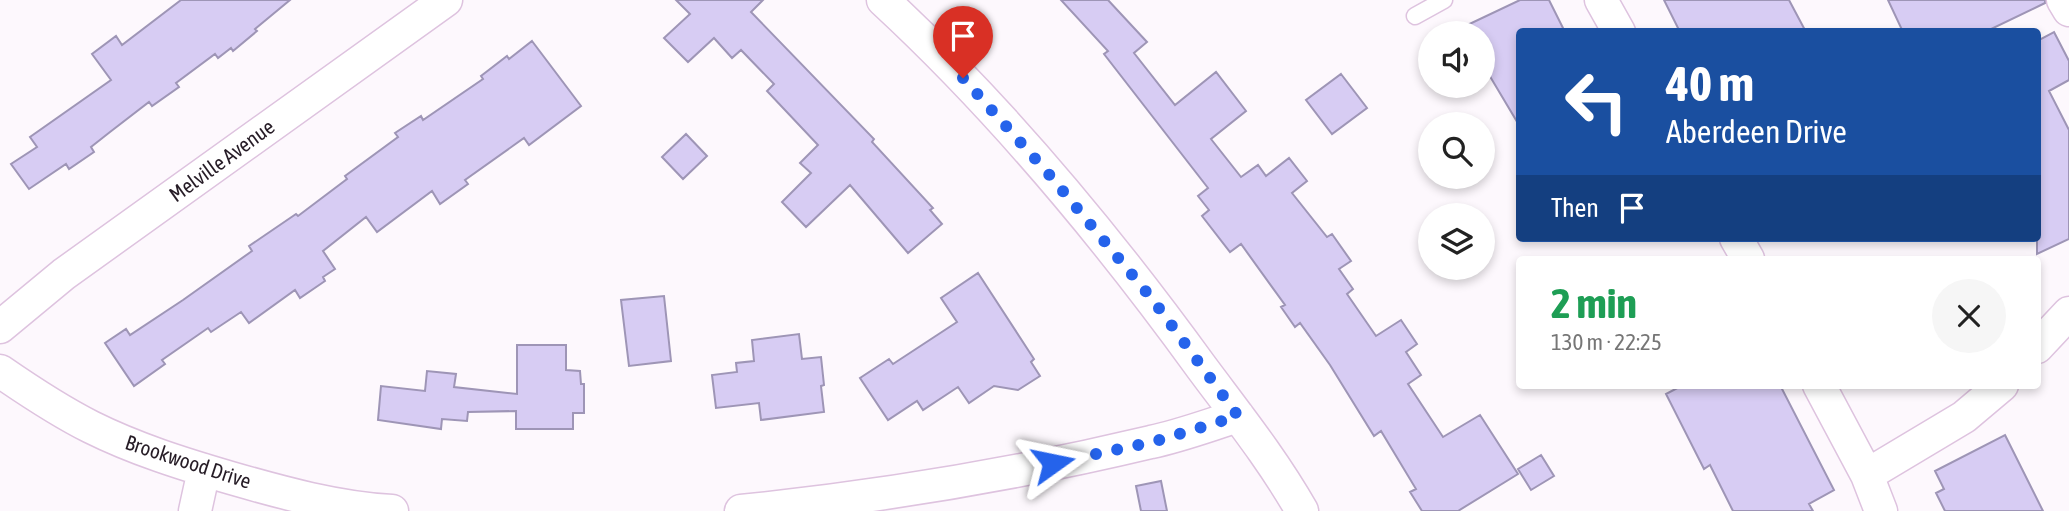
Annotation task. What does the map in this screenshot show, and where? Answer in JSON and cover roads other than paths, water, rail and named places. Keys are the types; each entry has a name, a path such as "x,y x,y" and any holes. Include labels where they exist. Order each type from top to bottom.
{"street":[{"name":"Melville Avenue","path":"0,327 64,275 446,0"},
{"path":"883,0 940,52 1047,172 1153,300 1281,475 1302,511"},
{"path":"1601,0 1617,28"},
{"path":"2063,0 2069,10"},
{"path":"2041,343 2069,313"},
{"path":"0,336 6,349 5,361 0,370"},
{"name":"Brookwood Drive","path":"0,370 41,399 90,427 136,447 204,470 294,495 392,511"},
{"path":"1821,389 1867,475 1881,511"},
{"path":"1867,475 1964,417 1997,389"},
{"path":"741,511 891,491 1028,468 1153,442 1238,416"},
{"path":"195,511 204,470"}],"lane":[{"path":"1415,16 1444,0"}]}
